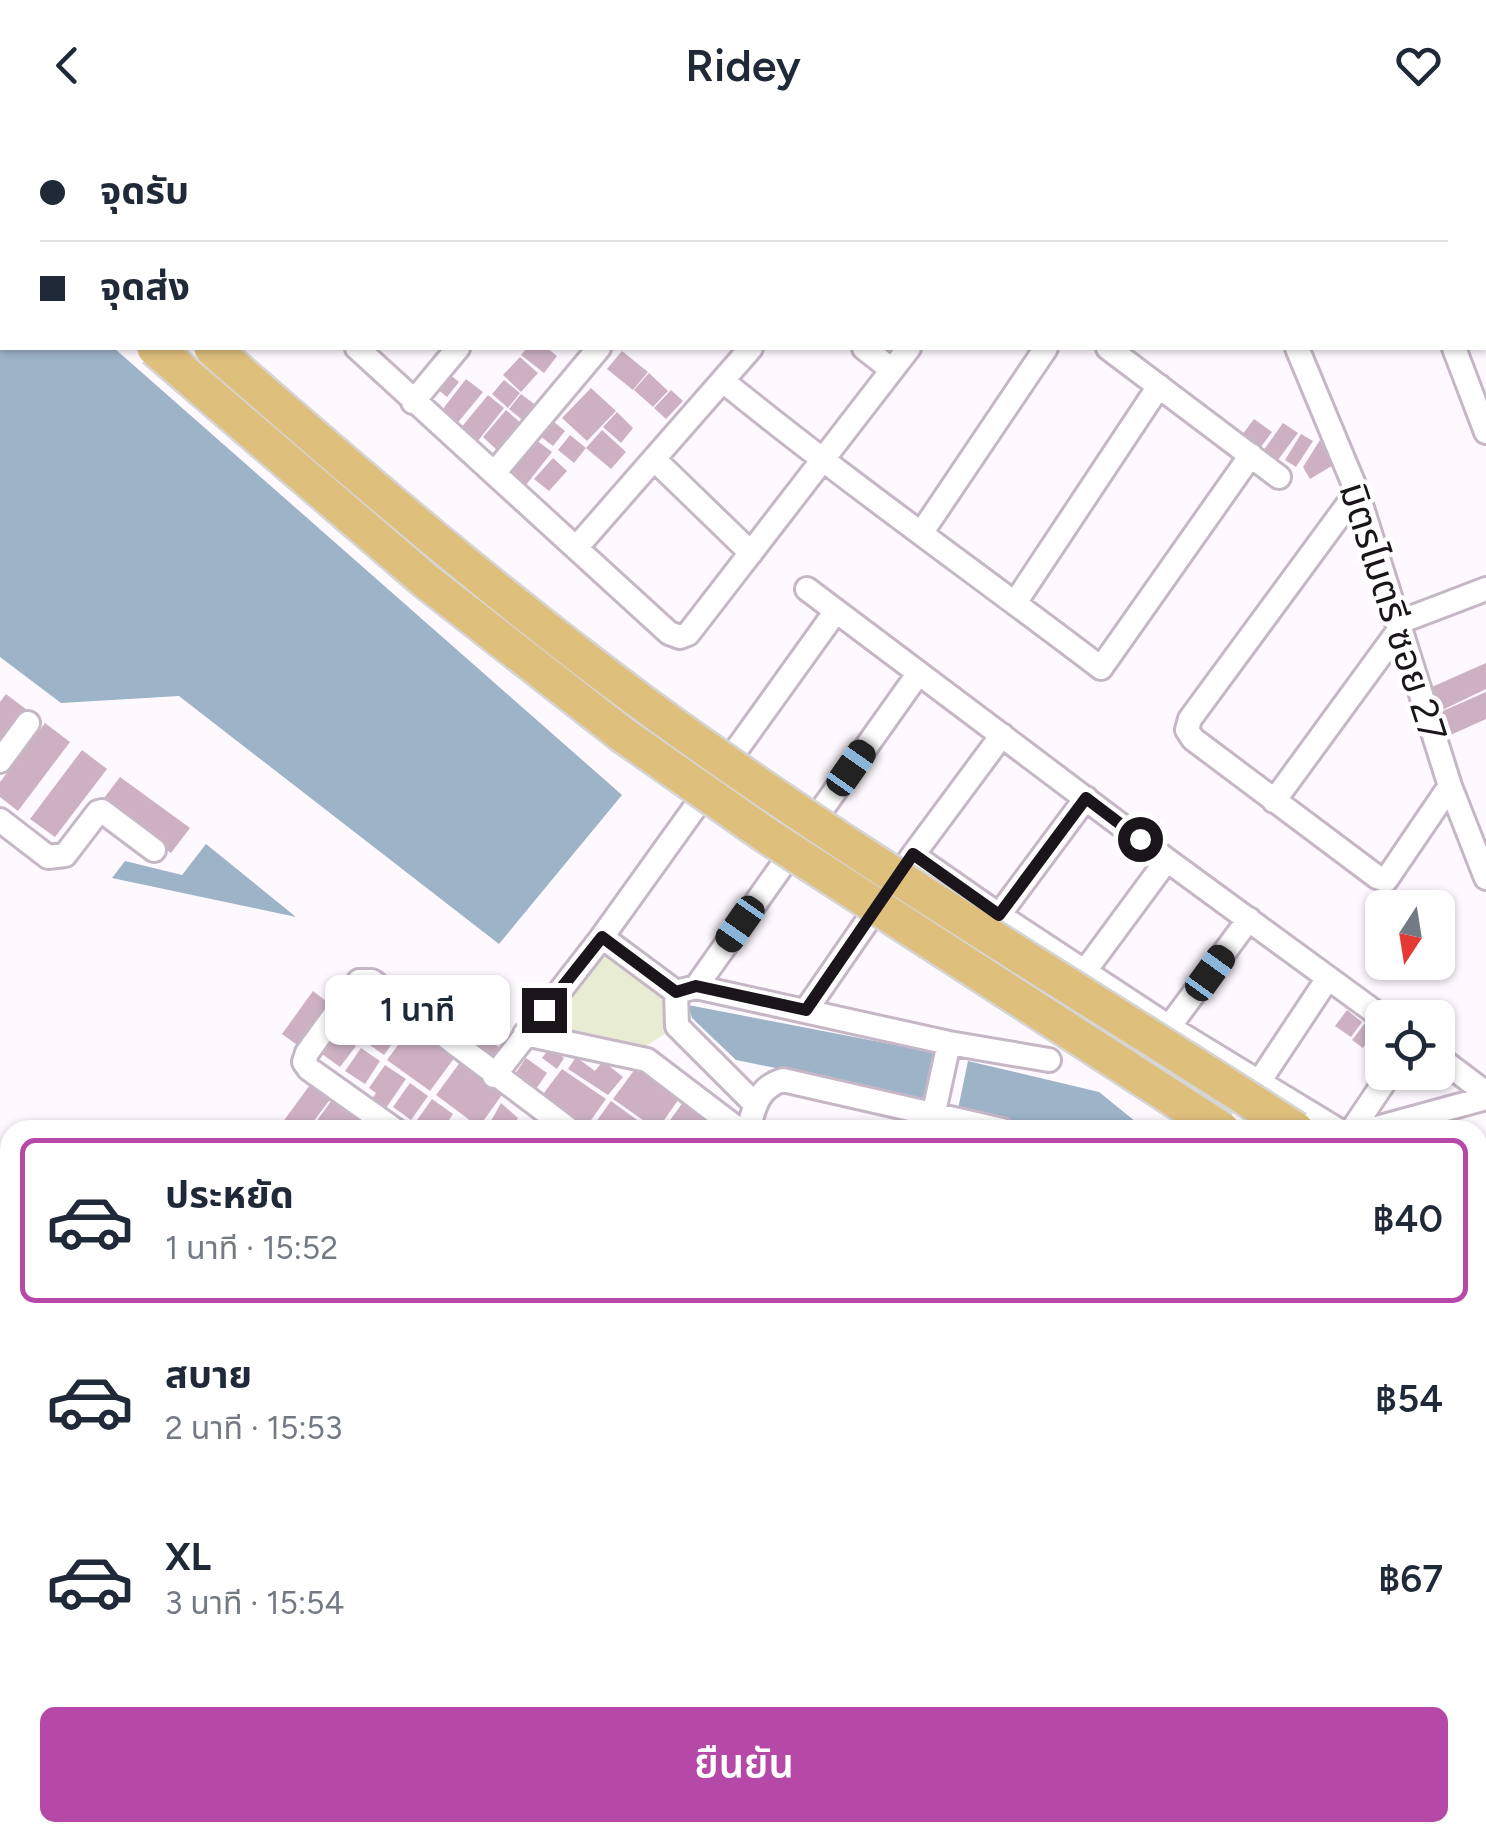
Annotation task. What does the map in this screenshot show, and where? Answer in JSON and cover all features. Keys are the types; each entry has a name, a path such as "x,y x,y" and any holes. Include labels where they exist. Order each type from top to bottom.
{"highway":[{"path":"156,350 426,581 623,734 766,835 1207,1120"},
{"path":"214,350 359,477 644,703 790,804 1280,1120"}],"street":[{"path":"359,350 669,633 680,638 688,634 907,350"},
{"path":"414,402 456,350"},
{"path":"495,472 597,350"},
{"path":"576,548 750,350"},
{"path":"867,350 892,370"},
{"path":"922,532 1045,350"},
{"path":"1111,350 1279,477"},
{"name":"มิตรไมตรี ซอย 27","path":"1298,350 1356,492 1450,786 1486,878"},
{"path":"1455,350 1486,432"},
{"path":"724,381 822,462 922,532 1101,668 1250,456"},
{"path":"1015,602 1159,386"},
{"path":"655,460 751,553"},
{"path":"1356,492 1190,720 1187,730 1193,739 1386,880 1450,786"},
{"path":"807,588 1365,1005"},
{"path":"1274,800 1398,627 1486,589"},
{"path":"494,1076 602,937 836,611"},
{"path":"756,1104 677,1026 686,989 918,674"},
{"path":"0,761 28,723"},
{"path":"806,1010 913,854 1002,735"},
{"path":"999,915 1086,798"},
{"path":"0,820 48,857 57,857 64,855 102,811 154,850"},
{"path":"913,854 1085,972 1322,1120"},
{"path":"1085,972 1167,860"},
{"path":"1170,1026 1249,920"},
{"path":"602,937 686,989 1049,1060"},
{"path":"1259,1082 1328,978"},
{"path":"381,1120 304,1062 306,1052 359,981 372,981 556,1120"},
{"path":"525,1034 646,1060 725,1120"},
{"path":"932,1120 950,1043"},
{"path":"1455,1071 1486,1096"},
{"path":"751,1120 765,1089 784,1080 925,1120"},
{"path":"1359,1120 1379,1090"},
{"path":"1403,1120 1486,1096"}],"green space":[{"path":"602,937 676,992 677,1026 629,1057 525,1034"}],"water":[{"path":"0,350 116,350 622,795 499,944 179,696 61,703 0,657"},
{"path":"206,844 296,917 112,878 125,861 182,875"},
{"path":"688,1005 937,1053 927,1099 736,1060 692,1018"},
{"path":"968,1061 1099,1092 1134,1120 1009,1120 958,1109"}],"building":[{"path":"525,350 550,350 557,356 544,373 521,355"},
{"path":"622,351 648,372 633,390 607,369"},
{"path":"520,357 538,373 521,392 503,375"},
{"path":"443,369 459,382 447,397 431,384"},
{"path":"649,373 668,391 653,407 634,390"},
{"path":"466,379 483,392 455,426 439,414"},
{"path":"504,380 520,393 508,408 492,394"},
{"path":"591,388 616,411 587,441 562,418"},
{"path":"671,390 683,401 666,419 654,408"},
{"path":"521,394 538,407 525,422 509,409"},
{"path":"488,395 504,408 477,442 460,429"},
{"path":"506,410 523,425 499,452 483,437"},
{"path":"617,412 633,428 621,443 603,427"},
{"path":"549,418 565,431 553,446 536,433"},
{"path":"1254,419 1272,432 1257,452 1239,439"},
{"path":"1283,423 1298,433 1272,468 1258,458"},
{"path":"602,430 626,452 611,469 586,448"},
{"path":"1301,434 1313,441 1296,467 1285,460"},
{"path":"570,435 586,448 574,463 558,450"},
{"path":"535,439 552,452 526,485 509,471"},
{"path":"1320,440 1335,464 1310,479 1303,467"},
{"path":"553,458 567,471 549,491 534,479"},
{"path":"1486,663 1486,689 1434,714 1425,690"},
{"path":"1486,692 1486,719 1444,738 1436,714"},
{"path":"6,694 31,713 0,755 0,702"},
{"path":"45,723 70,742 18,811 0,797 0,782"},
{"path":"82,750 107,769 55,837 30,819"},
{"path":"120,777 190,828 171,853 101,802"},
{"path":"313,991 331,1005 300,1047 282,1034"},
{"path":"1347,1010 1362,1022 1351,1037 1335,1026"},
{"path":"398,1014 408,1021 384,1055 364,1041 380,1018 390,1025"},
{"path":"1365,1023 1365,1045 1363,1048 1352,1040"},
{"path":"412,1026 455,1057 430,1091 387,1060"},
{"path":"474,1030 499,1047 489,1062 464,1045"},
{"path":"338,1032 356,1046 340,1067 322,1054"},
{"path":"361,1048 380,1061 365,1084 345,1071"},
{"path":"550,1048 564,1058 557,1069 542,1058"},
{"path":"576,1057 595,1071 603,1061 623,1077 608,1095 568,1069"},
{"path":"526,1058 547,1073 534,1092 513,1077"},
{"path":"461,1061 504,1092 484,1120 470,1120 436,1095"},
{"path":"385,1065 406,1079 384,1111 370,1102 376,1093 369,1088"},
{"path":"638,1065 681,1096 664,1120 643,1120 613,1099"},
{"path":"562,1069 606,1099 591,1120 561,1120 537,1102"},
{"path":"312,1082 332,1097 315,1120 284,1120"},
{"path":"410,1083 428,1096 411,1120 393,1107"},
{"path":"334,1097 367,1120 317,1120"},
{"path":"686,1098 717,1120 670,1120"},
{"path":"432,1099 453,1114 449,1120 417,1120"},
{"path":"611,1101 637,1120 597,1120"},
{"path":"501,1103 518,1118 517,1120 492,1120"}],"route":[{"path":"544,1010 602,937 676,992 696,986 806,1010 913,854 999,915 1086,798 1140,839"}]}
